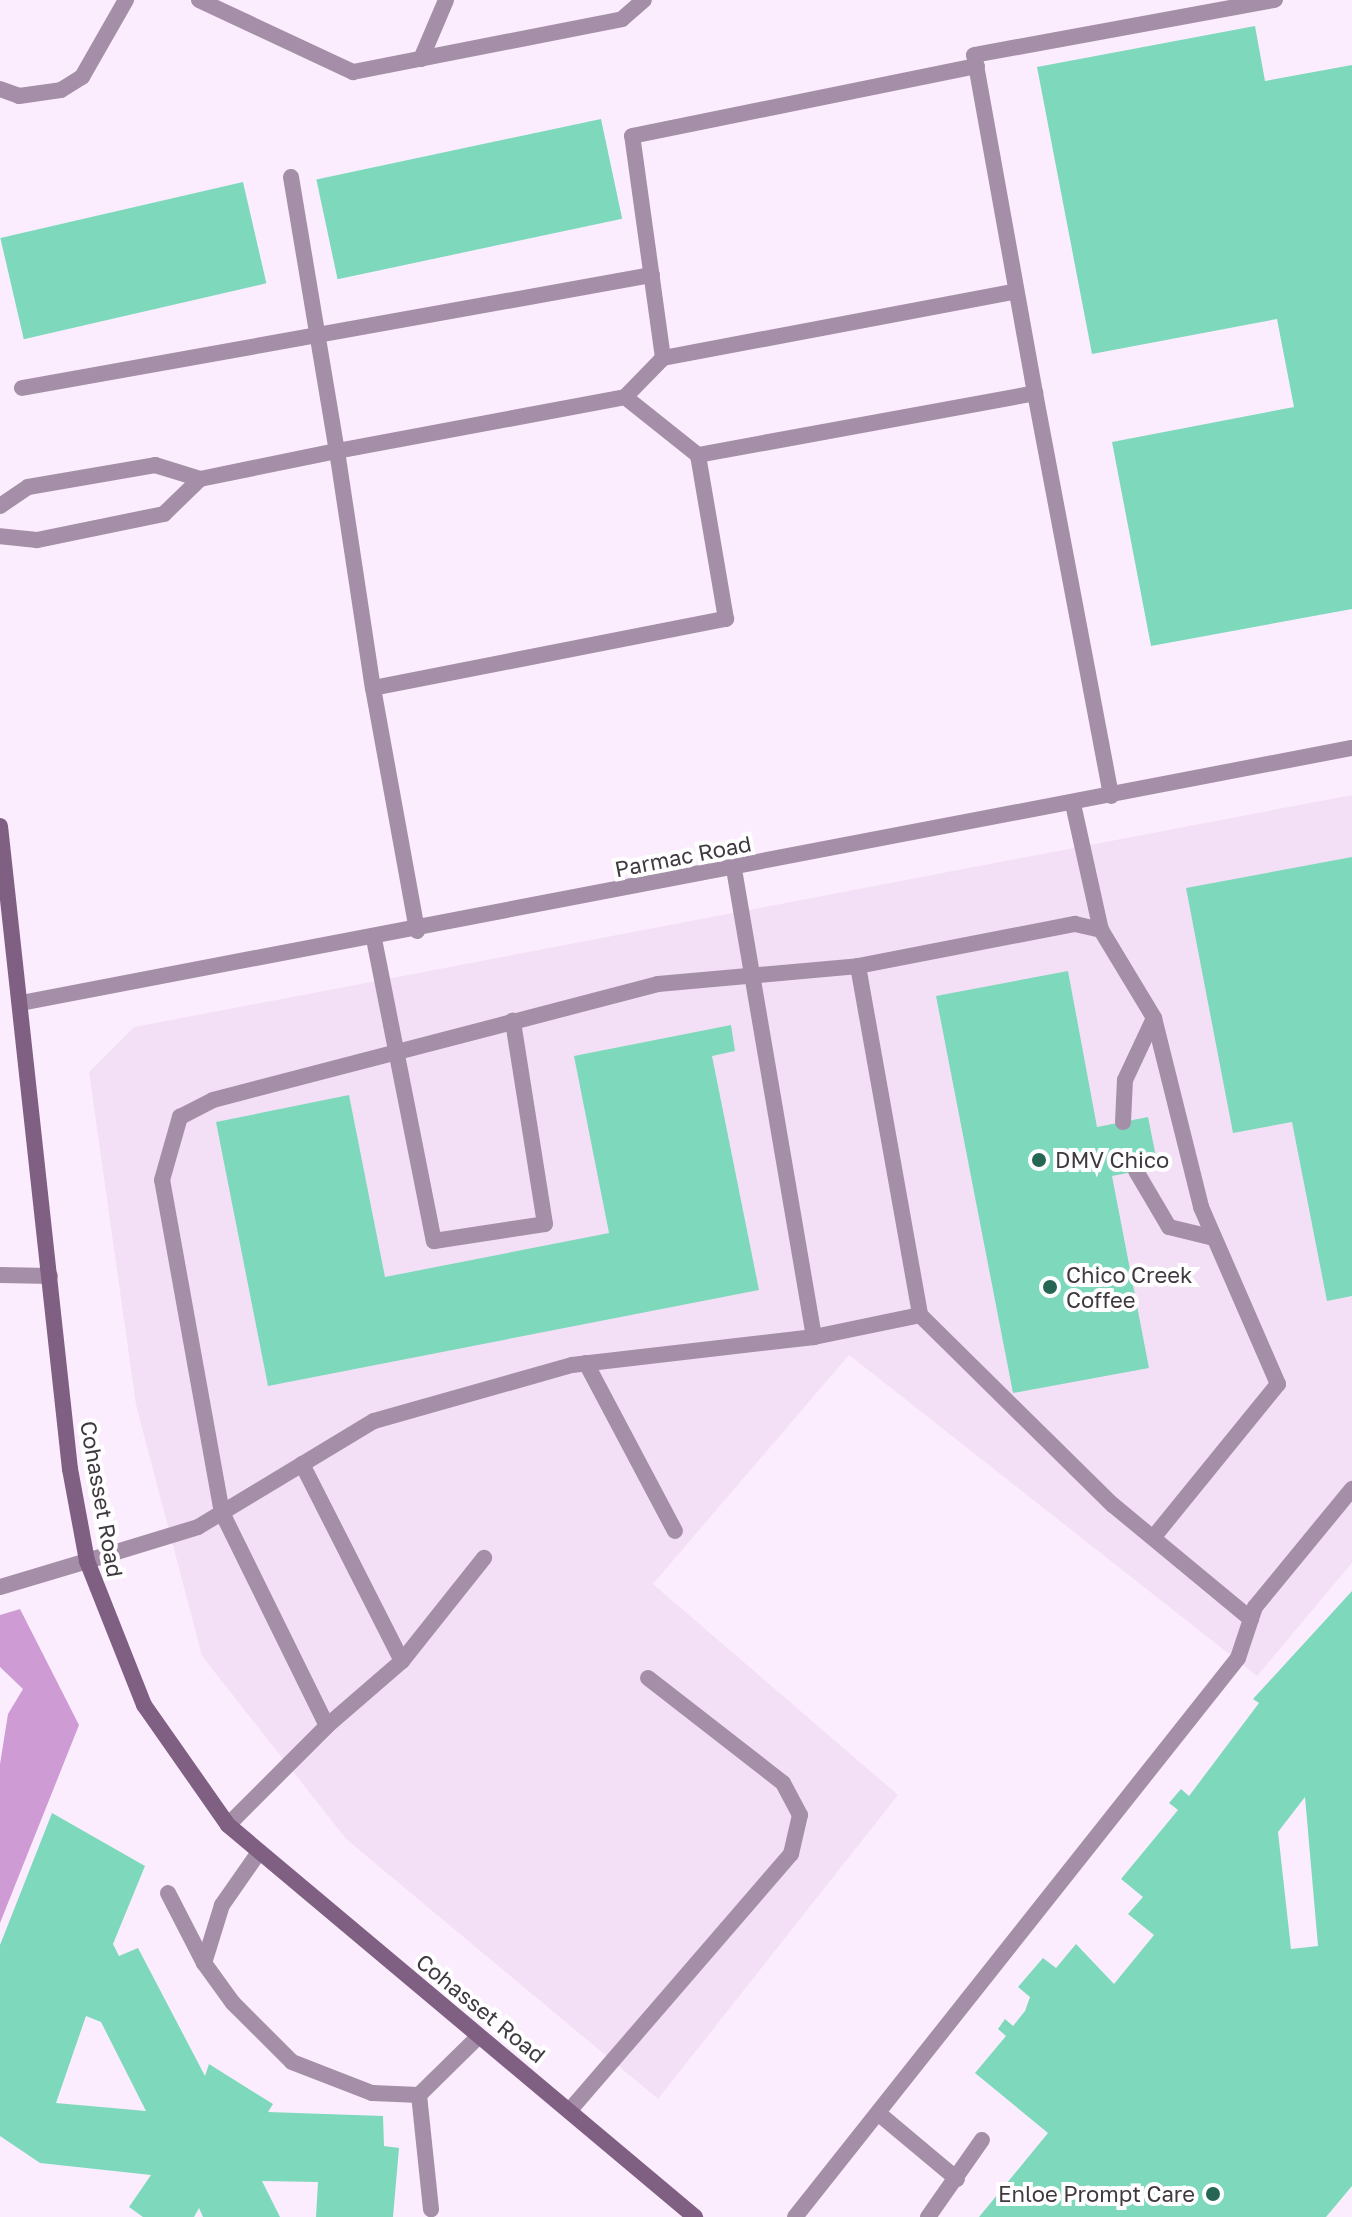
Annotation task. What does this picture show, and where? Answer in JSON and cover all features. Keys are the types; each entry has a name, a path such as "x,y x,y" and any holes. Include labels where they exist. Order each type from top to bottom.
{"main road":[{"name":"Cohasset Road","path":"0,826 50,1276 87,1561 144,1705 228,1825 695,2217"}],"street":[{"path":"0,89 19,96 61,90 82,77 126,0"},
{"path":"199,0 353,72 622,19 644,0"},
{"path":"421,59 446,0"},
{"path":"1111,796 974,55 1275,0"},
{"path":"663,358 632,136 977,66"},
{"path":"291,177 319,336 373,688 417,931"},
{"path":"22,388 652,275"},
{"path":"0,506 28,487 155,465 200,479 625,397 663,358 1016,291"},
{"path":"698,455 1035,393"},
{"path":"373,688 726,619 698,455 625,397"},
{"path":"0,536 37,540 164,514 200,479"},
{"name":"Parmac Road","path":"21,1003 417,931 1352,748"},
{"path":"1073,804 1101,930 1154,1018 1214,1238 1278,1384 1153,1538"},
{"path":"734,869 814,1337"},
{"path":"327,1726 222,1513 162,1180 180,1117 213,1100 658,984 858,966 1075,924 1101,930"},
{"path":"374,939 434,1241 545,1224 513,1021"},
{"path":"858,966 920,1315 1153,1538 1251,1619"},
{"path":"1123,1122 1125,1080 1154,1018"},
{"path":"1136,1171 1169,1227 1214,1238"},
{"path":"0,1275 50,1276"},
{"path":"0,1587 198,1527 374,1421 586,1363 814,1337 920,1315"},
{"path":"586,1363 675,1531"},
{"path":"302,1464 402,1661"},
{"path":"795,2217 1228,1670 1251,1619 1352,1489"},
{"path":"228,1825 327,1726 402,1661 484,1558"},
{"path":"570,2110 791,1854 800,1815 783,1783 648,1678"},
{"path":"204,1963 222,1905 259,1852"},
{"path":"168,1893 204,1963 233,2003 292,2062 372,2093 419,2095 479,2036"},
{"path":"419,2095 431,2209"},
{"path":"878,2113 957,2179"},
{"path":"928,2217 982,2140"}],"shaded area":[{"path":"1352,795 1352,1563 1257,1676 849,1355 653,1584 898,1795 658,2099 346,1839 202,1656 136,1405 89,1072 134,1027"},
{"path":"20,1609 79,1725 0,1923 0,1764 8,1714 23,1689 0,1667 0,1615"}],"building":[{"path":"1255,26 1265,81 1352,65 1352,609 1151,646 1112,442 1294,407 1277,319 1092,354 1037,67"},
{"path":"601,119 622,219 338,279 316,180"},
{"path":"243,182 266,283 24,339 0,238"},
{"path":"1352,857 1352,1296 1327,1301 1292,1122 1233,1133 1186,888"},
{"path":"1068,971 1097,1127 1148,1117 1158,1167 1112,1176 1149,1368 1013,1393 936,996"},
{"path":"731,1025 735,1051 712,1056 759,1290 268,1386 216,1122 349,1095 385,1277 609,1233 574,1056"},
{"path":"1352,1591 1352,2186 1326,2217 979,2217 1048,2133 975,2073 1006,2036 998,2029 1005,2019 1013,2026 1025,2011 1030,1997 1018,1987 1043,1958 1056,1968 1076,1944 1114,1984 1154,1935 1128,1914 1143,1897 1121,1879 1178,1810 1169,1803 1181,1789 1189,1796 1259,1703 1253,1699","holes":["1305,1797 1318,1946 1291,1949 1278,1832"]},
{"path":"52,1813 145,1866 113,1944 119,1956 138,1948 205,2076 209,2064 273,2104 268,2112 383,2116 384,2146 399,2148 393,2217 316,2217 318,2182 262,2181 280,2217 203,2217 199,2208 194,2217 143,2217 129,2207 151,2175 40,2163 0,2136 0,1945","holes":["86,2016 101,2022 146,2111 56,2103"]}],"place":[{"name":"DMV Chico","path":"1039,1160"},
{"name":"Chico Creek Coffee","path":"1050,1287"},
{"name":"Enloe Prompt Care","path":"1213,2194"}]}
